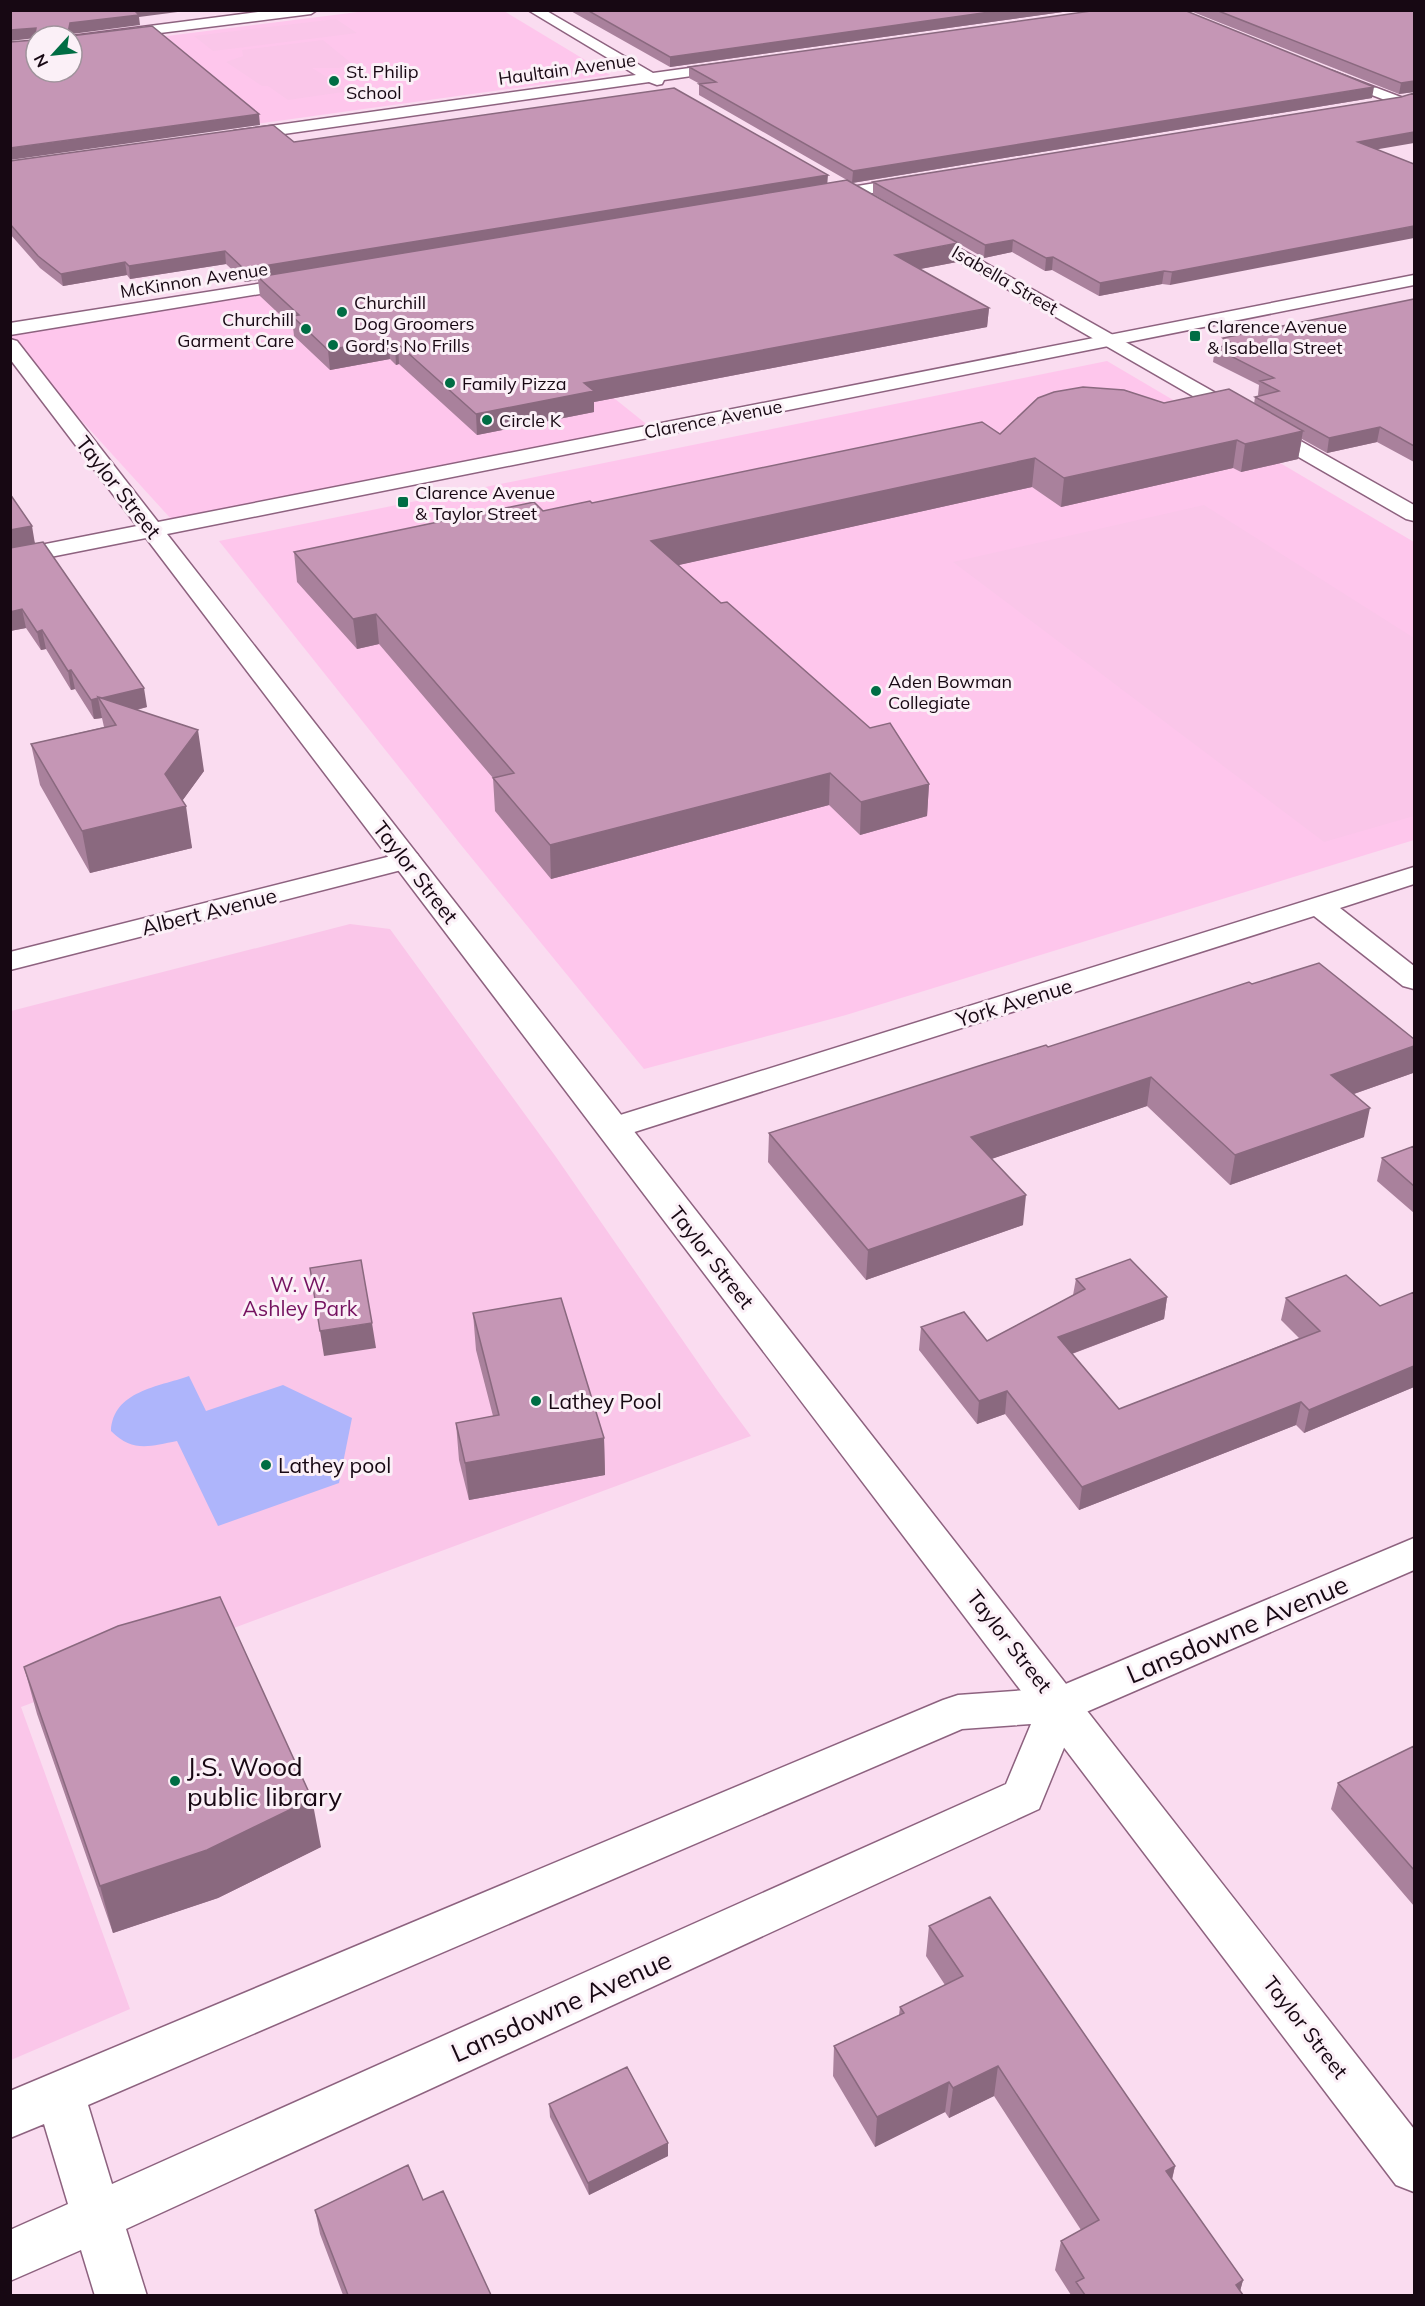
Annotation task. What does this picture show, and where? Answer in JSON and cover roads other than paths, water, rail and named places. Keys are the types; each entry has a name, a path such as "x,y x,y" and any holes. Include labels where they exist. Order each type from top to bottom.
{"street":[{"path":"84,38 311,10"},
{"path":"534,10 675,91"},
{"name":"Haultain Avenue","path":"224,137 747,64"},
{"path":"1318,69 1409,102"},
{"path":"1371,106 1409,102"},
{"path":"823,176 878,207"},
{"path":"805,199 936,178"},
{"name":"Isabella Street","path":"898,219 1412,510"},
{"name":"McKinnon Avenue","path":"10,329 314,280"},
{"name":"Clarence Avenue","path":"10,558 1414,280"},
{"name":"Taylor Street","path":"10,345 1414,2168"},
{"name":"Albert Avenue","path":"10,961 407,860"},
{"name":"York Avenue","path":"613,1128 1414,876"},
{"path":"1320,906 1414,980"},
{"name":"Lansdowne Avenue","path":"10,2115 958,1712 1060,1706 1414,1553"},
{"name":"Lansdowne Avenue","path":"10,2256 1023,1796 1060,1706"},
{"path":"60,2094 96,2217 122,2295"}],"water":[{"name":"Lathey pool","path":"189,1376 206,1411 283,1385 352,1418 339,1483 218,1526 177,1441 150,1446 134,1445 127,1443 111,1431 114,1418 128,1399 151,1388"}],"place":[{"name":"St. Philip School","path":"334,81"},
{"name":"Churchill Dog Groomers","path":"342,312"},
{"name":"Churchill Garment Care","path":"306,329"},
{"name":"Clarence Avenue & Isabella Street","path":"1195,336"},
{"name":"Gord's No Frills","path":"333,345"},
{"name":"Family Pizza","path":"450,383"},
{"name":"Circle K","path":"487,420"},
{"name":"Clarence Avenue & Taylor Street","path":"403,502"},
{"name":"Aden Bowman Collegiate","path":"876,691"},
{"name":"Lathey Pool","path":"536,1401"},
{"name":"Lathey pool","path":"266,1465"},
{"name":"J.S. Wood public library","path":"175,1781"}],"park label":[{"name":"W. W. Ashley Park","path":"300,1296"}]}
